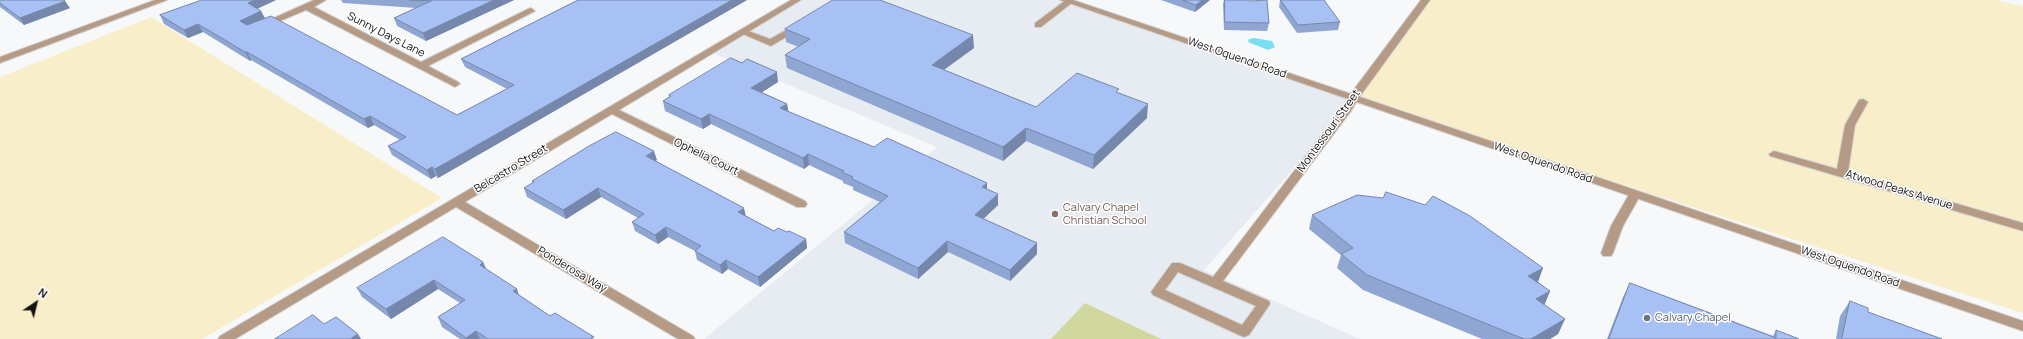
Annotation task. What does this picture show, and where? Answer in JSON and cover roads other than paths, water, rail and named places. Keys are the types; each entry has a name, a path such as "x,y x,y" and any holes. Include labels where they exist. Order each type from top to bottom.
{"street":[{"path":"1,57 164,0"},
{"path":"251,30 322,0"},
{"name":"Belcastro Street","path":"225,339 797,0"},
{"name":"Montessouri Street","path":"1215,283 1347,109 1353,98 1426,0"},
{"path":"1038,25 1066,1"},
{"name":"West Oquendo Road","path":"1066,1 2023,326"},
{"name":"Sunny Days Lane","path":"306,6 455,84"},
{"path":"420,66 532,11"},
{"path":"743,32 771,43 803,24"},
{"path":"1842,173 1850,125 1863,102"},
{"name":"Ophelia Court","path":"611,110 801,204"},
{"name":"Atwood Peaks Avenue","path":"1774,154 2023,227"},
{"path":"1607,253 1617,226 1635,194"},
{"name":"Ponderosa Way","path":"456,202 688,339"},
{"path":"1176,266 1215,283 1264,304 1244,332 1157,292 1176,266"}],"water":[{"path":"1254,38 1272,41 1275,47 1268,50 1248,42 1249,39"}],"place":[{"name":"Calvary Chapel Christian School","path":"1055,214"},
{"name":"Calvary Chapel","path":"1647,318"}]}
